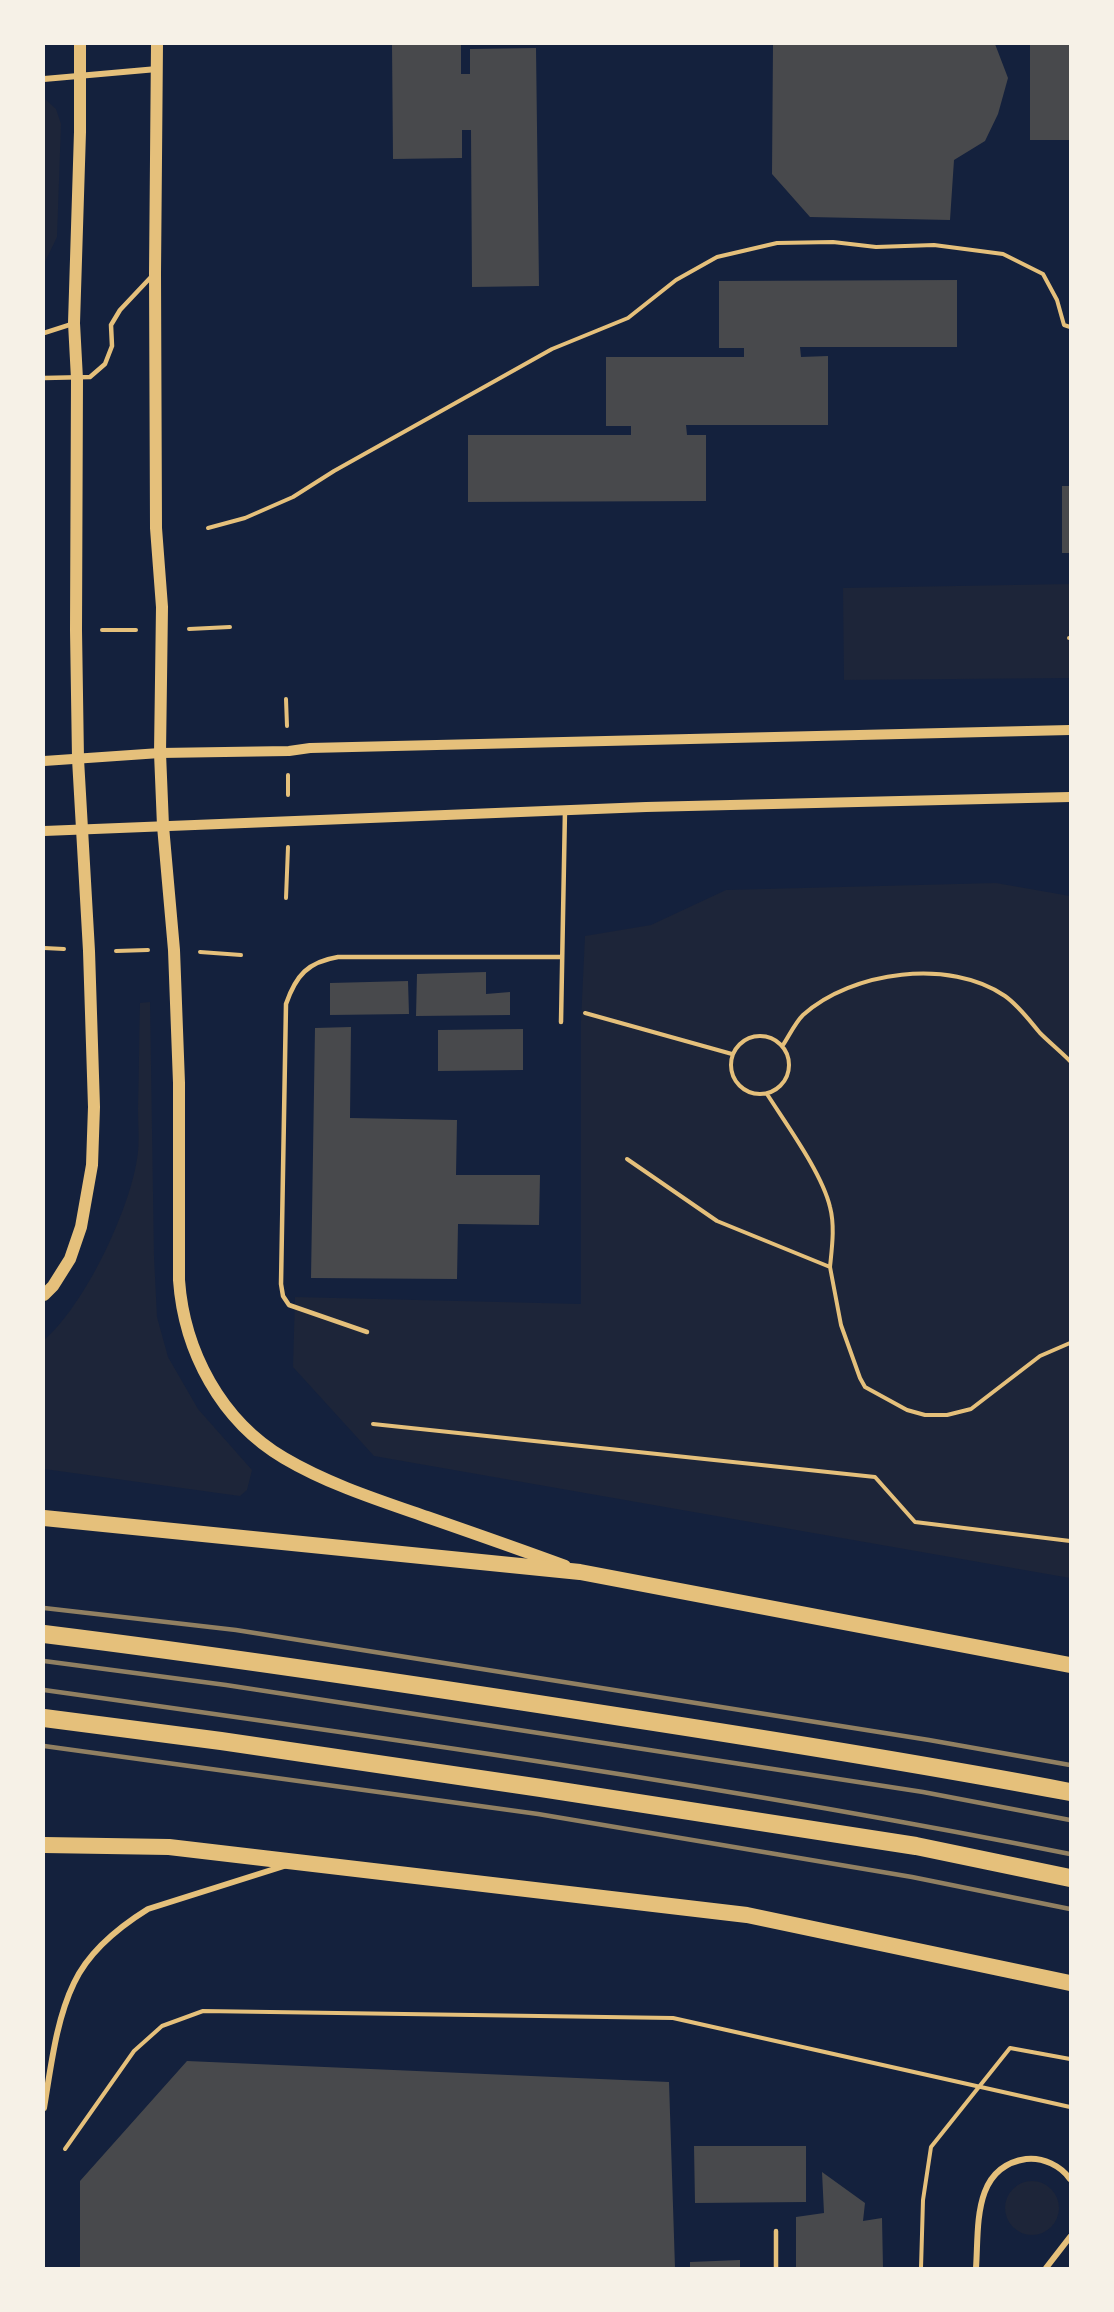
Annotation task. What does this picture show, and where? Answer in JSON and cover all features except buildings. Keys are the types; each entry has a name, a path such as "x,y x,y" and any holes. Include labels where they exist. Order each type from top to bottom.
{"highway":[{"path":"44,1518 580,1572 1071,1665"},
{"path":"44,1634 230,1657 535,1703 927,1765 1071,1792"},
{"path":"44,1718 529,1786 916,1846 1071,1878"},
{"path":"44,1845 169,1846 747,1915 1071,1983"}],"main road":[{"path":"44,1295 53,1286 70,1259 81,1227 93,1165 94,1107 89,951 81,829 75,630 77,379 74,323 80,132 80,44"},
{"path":"158,44 155,273 156,528 162,607 160,753 163,826 174,950 179,1083 179,1289 180,1306 186,1331 194,1354 206,1377 235,1417 281,1456 308,1472 359,1494 580,1572"}],"street":[{"path":"44,79 157,69"},
{"path":"44,761 160,753 1071,730"},
{"path":"44,831 565,810 1071,797"},
{"path":"44,2108 57,2035 74,1983 93,1954 114,1933 129,1920 148,1909 298,1861"},
{"path":"976,2268 983,2192 997,2171 1008,2164 1032,2158 1051,2163 1071,2179"},
{"path":"1046,2268 1071,2237"}],"lane":[{"path":"44,378 90,377 105,364 112,346 111,325 120,310 155,273"},
{"path":"44,333 74,323"},
{"path":"561,1022 565,810"},
{"path":"367,1332 289,1305 281,1284 286,1004 291,987 306,970 321,960 338,957 562,957"},
{"path":"776,2231 776,2268"}],"path":[{"path":"208,528 245,518 293,497 334,471 552,349 628,318 676,280 717,256 777,243 833,242 876,247 934,245 1003,254 1043,274 1057,300 1065,326 1071,327"},
{"path":"44,948 89,951 174,950 241,955"},
{"path":"783,1045 802,1016 836,994 875,981 925,972 971,981 998,992 1027,1016 1041,1033 1071,1060"},
{"path":"576,1011 732,1054"},
{"path":"755,1035 775,1039 783,1045 790,1064 789,1074 784,1083 767,1094 758,1094 741,1088 731,1073 732,1054 737,1046 745,1039 755,1035"},
{"path":"767,1094 821,1183 827,1199 833,1232 830,1267 841,1325 860,1378 866,1387 907,1410 925,1415 947,1415 965,1411 1040,1356 1071,1343"},
{"path":"627,1159 717,1221 830,1267"},
{"path":"373,1424 874,1477 915,1522 1071,1540"},
{"path":"65,2149 134,2051 162,2026 203,2011 673,2018 1071,2107"},
{"path":"921,2268 923,2200 931,2147 1010,2048 1071,2059"}],"shaded area":[{"path":"44,98 56,109 61,124 57,237 44,264"},
{"path":"1070,584 1070,678 844,680 843,588"},
{"path":"996,883 1070,896 1070,1578 374,1456 293,1367 295,1297 581,1304 581,1021 585,936 651,925 726,890"},
{"path":"150,1002 157,1317 168,1357 198,1409 252,1470 247,1490 240,1496 44,1469 44,1340 59,1325 89,1282 103,1257 125,1205 138,1147 140,1003"},
{"path":"1027,2181 1037,2181 1047,2185 1055,2193 1059,2208 1055,2223 1047,2231 1037,2235 1027,2235 1017,2231 1009,2223 1005,2213 1005,2203 1009,2193 1017,2185"}],"railway":[{"path":"44,1608 236,1630 929,1740 1070,1765"},
{"path":"44,1661 226,1685 923,1792 1070,1820"},
{"path":"44,1690 430,1745 686,1785 814,1806 1070,1854"},
{"path":"44,1746 538,1814 912,1877 1070,1909"}]}
